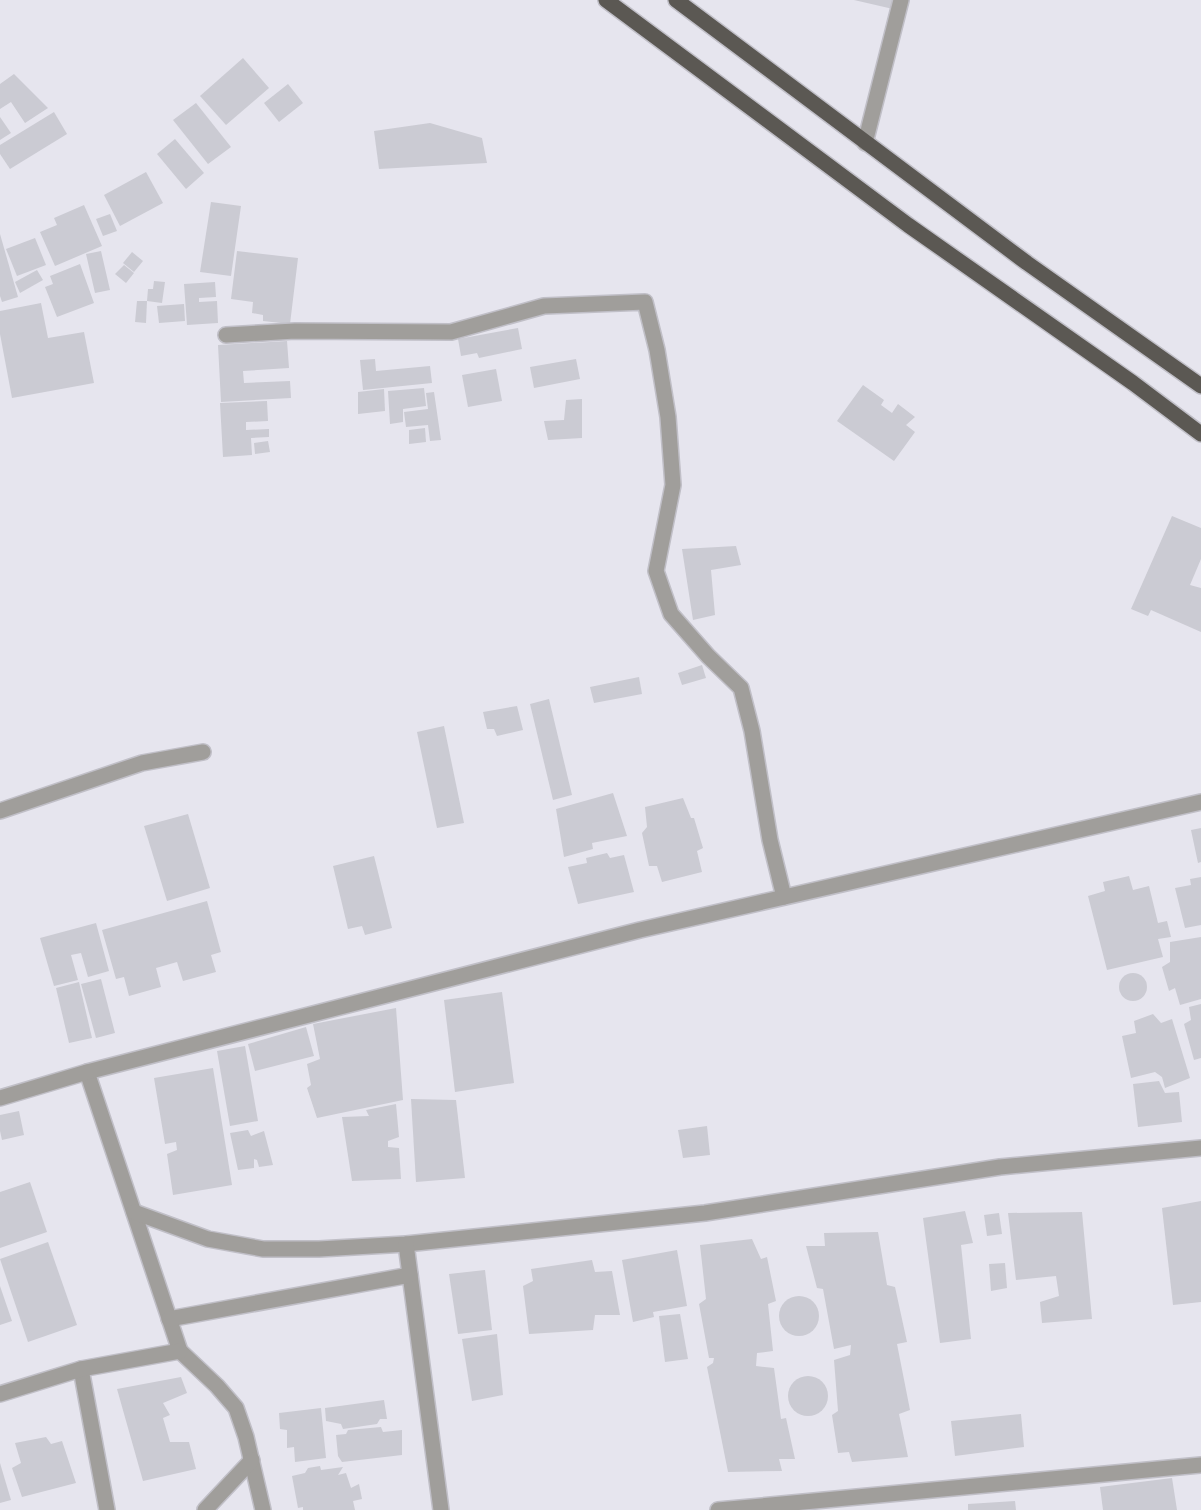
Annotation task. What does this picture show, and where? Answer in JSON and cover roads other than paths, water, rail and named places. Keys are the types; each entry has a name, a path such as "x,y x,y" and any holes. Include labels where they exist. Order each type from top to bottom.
{"highway":[{"path":"606,0 908,225 1134,383 1201,434"},
{"path":"676,0 1027,263 1201,386"}],"street":[{"path":"865,143 901,0"},
{"path":"226,335 295,331 451,332 544,306 645,302 657,350 668,417 673,485 656,570 671,614 708,656 741,688 752,730 770,840 784,897"},
{"path":"0,810 142,763 204,752"},
{"path":"0,1098 87,1072 631,932 1201,802"},
{"path":"87,1072 180,1351 217,1386 236,1408 246,1437 263,1510"},
{"path":"134,1212 208,1239 263,1249 319,1249 406,1244 705,1213 1000,1166 1201,1148"},
{"path":"406,1244 441,1510"},
{"path":"169,1319 410,1275"},
{"path":"0,1394 82,1370 180,1351"},
{"path":"82,1370 106,1510"},
{"path":"205,1510 252,1460"},
{"path":"718,1510 749,1509 1201,1465"}]}
